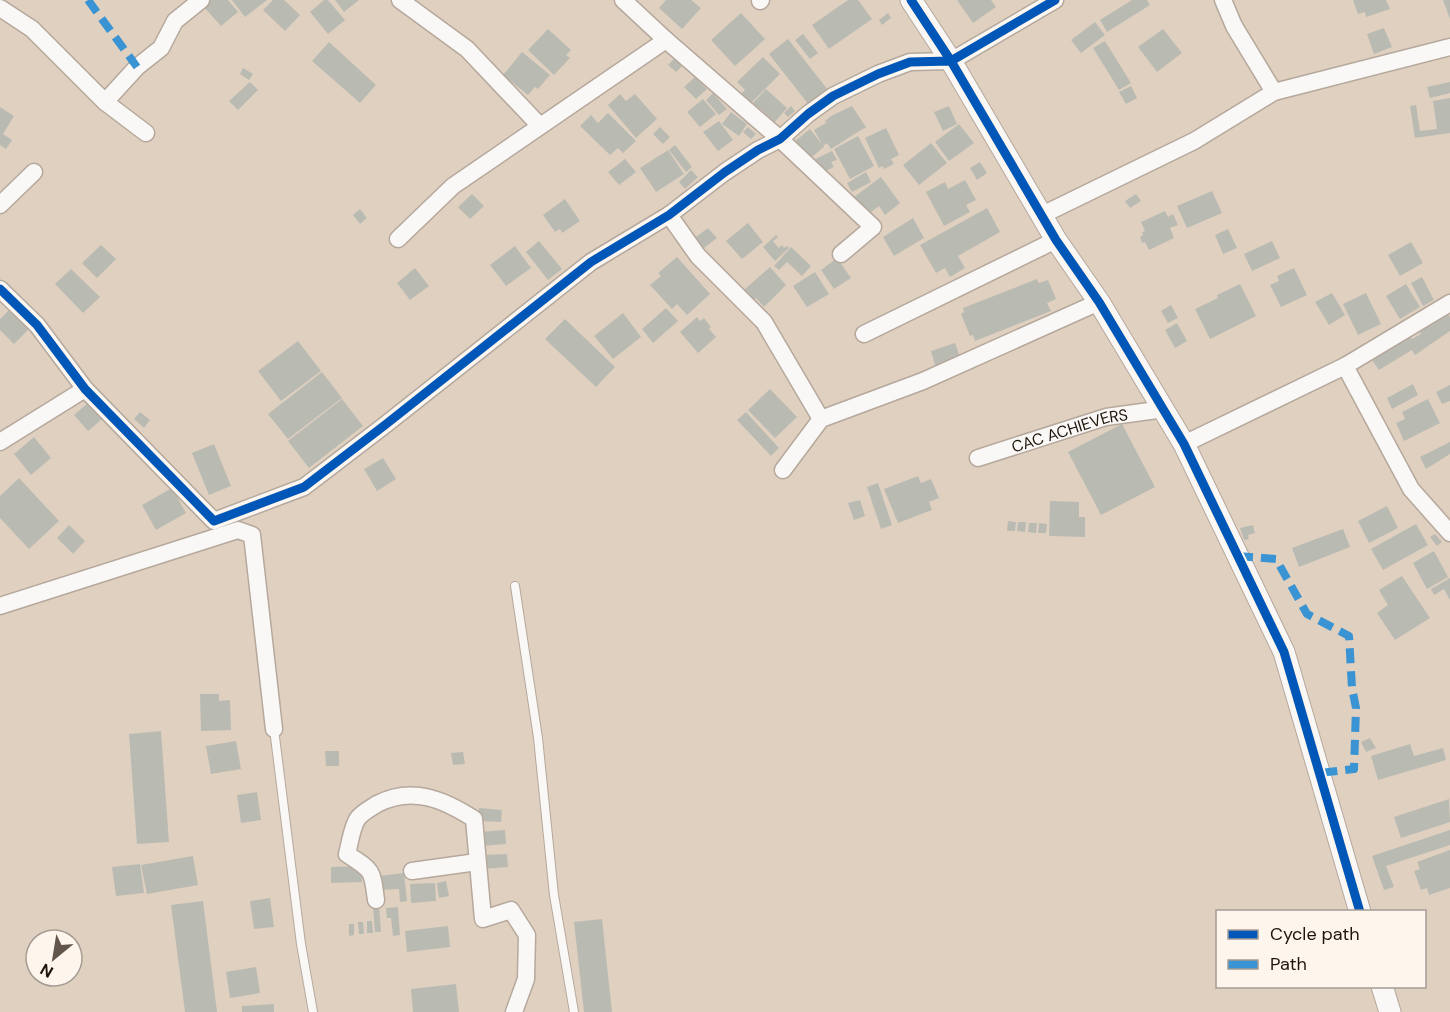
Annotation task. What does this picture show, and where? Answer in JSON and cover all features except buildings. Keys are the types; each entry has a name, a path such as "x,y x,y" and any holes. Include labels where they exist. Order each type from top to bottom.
{"street":[{"path":"105,102 137,67 161,48 175,21 201,0"},
{"path":"400,0 467,49 540,126"},
{"path":"623,0 780,139 873,227 841,254"},
{"path":"911,0 951,61 1056,240 1099,303 1184,444 1284,652 1359,910"},
{"path":"0,289 37,325 85,389 214,522 304,487 591,262 669,215 725,172 758,150 780,139 833,96 878,74 910,62 951,61 1055,0"},
{"path":"1223,0 1234,26 1274,92"},
{"path":"0,9 32,29 105,102 146,133"},
{"path":"398,239 453,186 666,40"},
{"path":"1042,215 1194,141 1274,92 1450,46"},
{"path":"0,205 34,172"},
{"path":"669,215 698,256 764,322 821,419"},
{"path":"864,334 1056,240"},
{"path":"783,470 821,419 923,381 1099,303"},
{"path":"1184,444 1345,366 1450,303"},
{"path":"1345,366 1411,489 1450,533"},
{"path":"0,442 85,389"},
{"name":"CAC ACHIEVERS","path":"978,458 1106,417 1164,409"},
{"path":"0,606 238,530 252,535 274,729"},
{"path":"376,900 373,874 368,867 347,854 358,818 386,800 408,794 434,798 457,807 474,819 483,919 511,910 526,935 526,979 514,1012"},
{"path":"412,871 477,862"},
{"path":"1382,988 1390,1012"}],"lane":[{"path":"515,586 538,738 554,895 574,1012"},
{"path":"274,729 301,944 312,1012"}],"marked path":[{"path":"88,0 137,67"},
{"path":"1238,556 1276,559 1307,614 1349,636 1352,688 1356,708 1354,769 1319,773"}],"cycle path":[{"path":"911,0 951,61 1056,240 1099,302 1184,444 1284,652 1359,910"},
{"path":"0,289 37,325 85,389 214,521 304,487 591,262 669,215 725,172 758,150 780,139 833,96 878,74 910,62 951,61 1055,0"}]}
